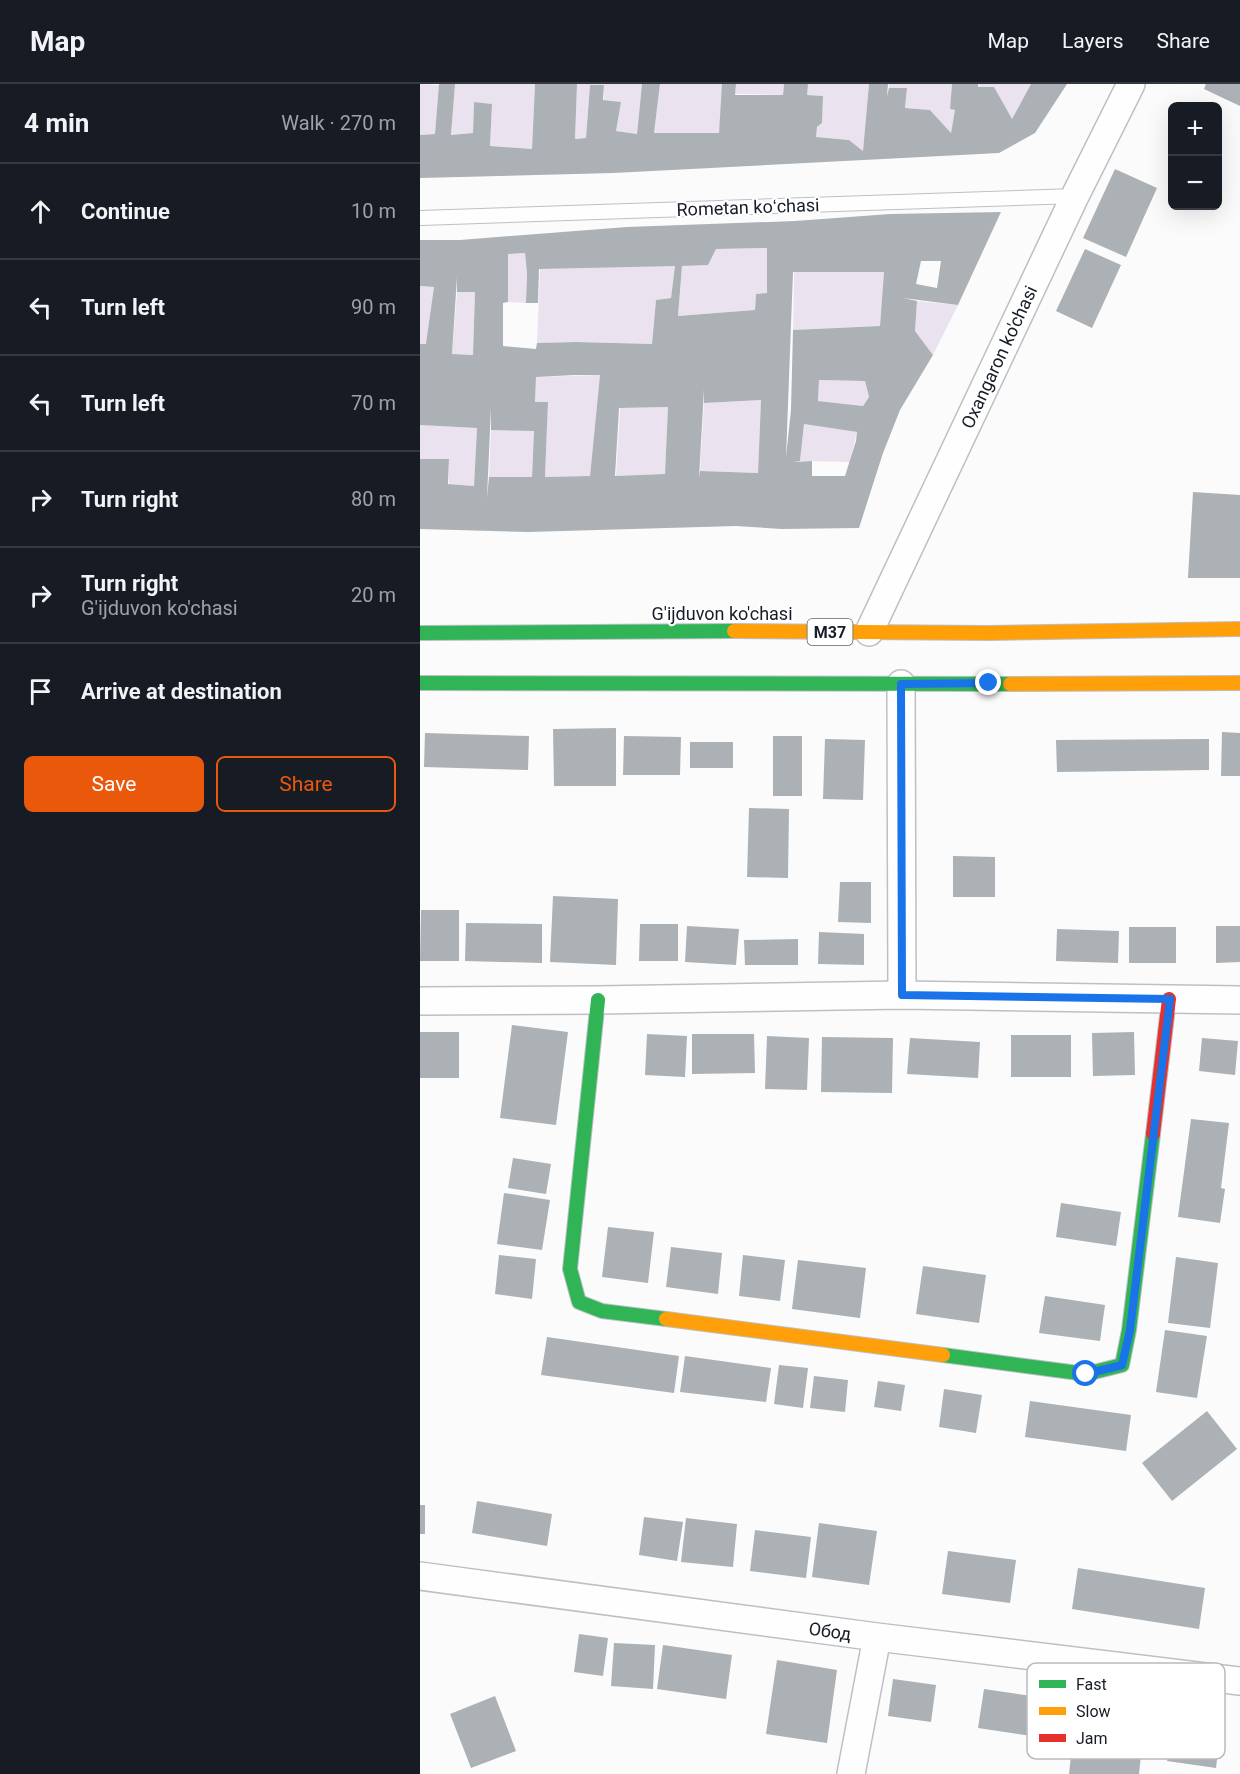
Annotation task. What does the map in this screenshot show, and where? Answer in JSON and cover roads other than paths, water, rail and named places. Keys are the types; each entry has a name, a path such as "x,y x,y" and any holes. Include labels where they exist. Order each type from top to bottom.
{"main road":[{"name":"G'ijduvon ko'chasi","path":"420,633 662,630 869,632 1240,629"},
{"path":"420,683 1240,683"},
{"path":"598,1000 570,1269 579,1302 602,1311 1086,1374 1122,1365 1127,1342 1170,999"}],"street":[{"name":"Oxangaron ko'chasi","path":"869,632 1075,196 1131,84"},
{"path":"901,684 902,995"},
{"path":"420,1001 902,995 1240,1000"},
{"name":"Обод","path":"420,1576 1092,1663"},
{"path":"851,1774 878,1637"},
{"name":"Обод","path":"1225,1679 1240,1681"}],"lane":[{"name":"Rometan koʻchasi","path":"420,218 1075,196"}]}
